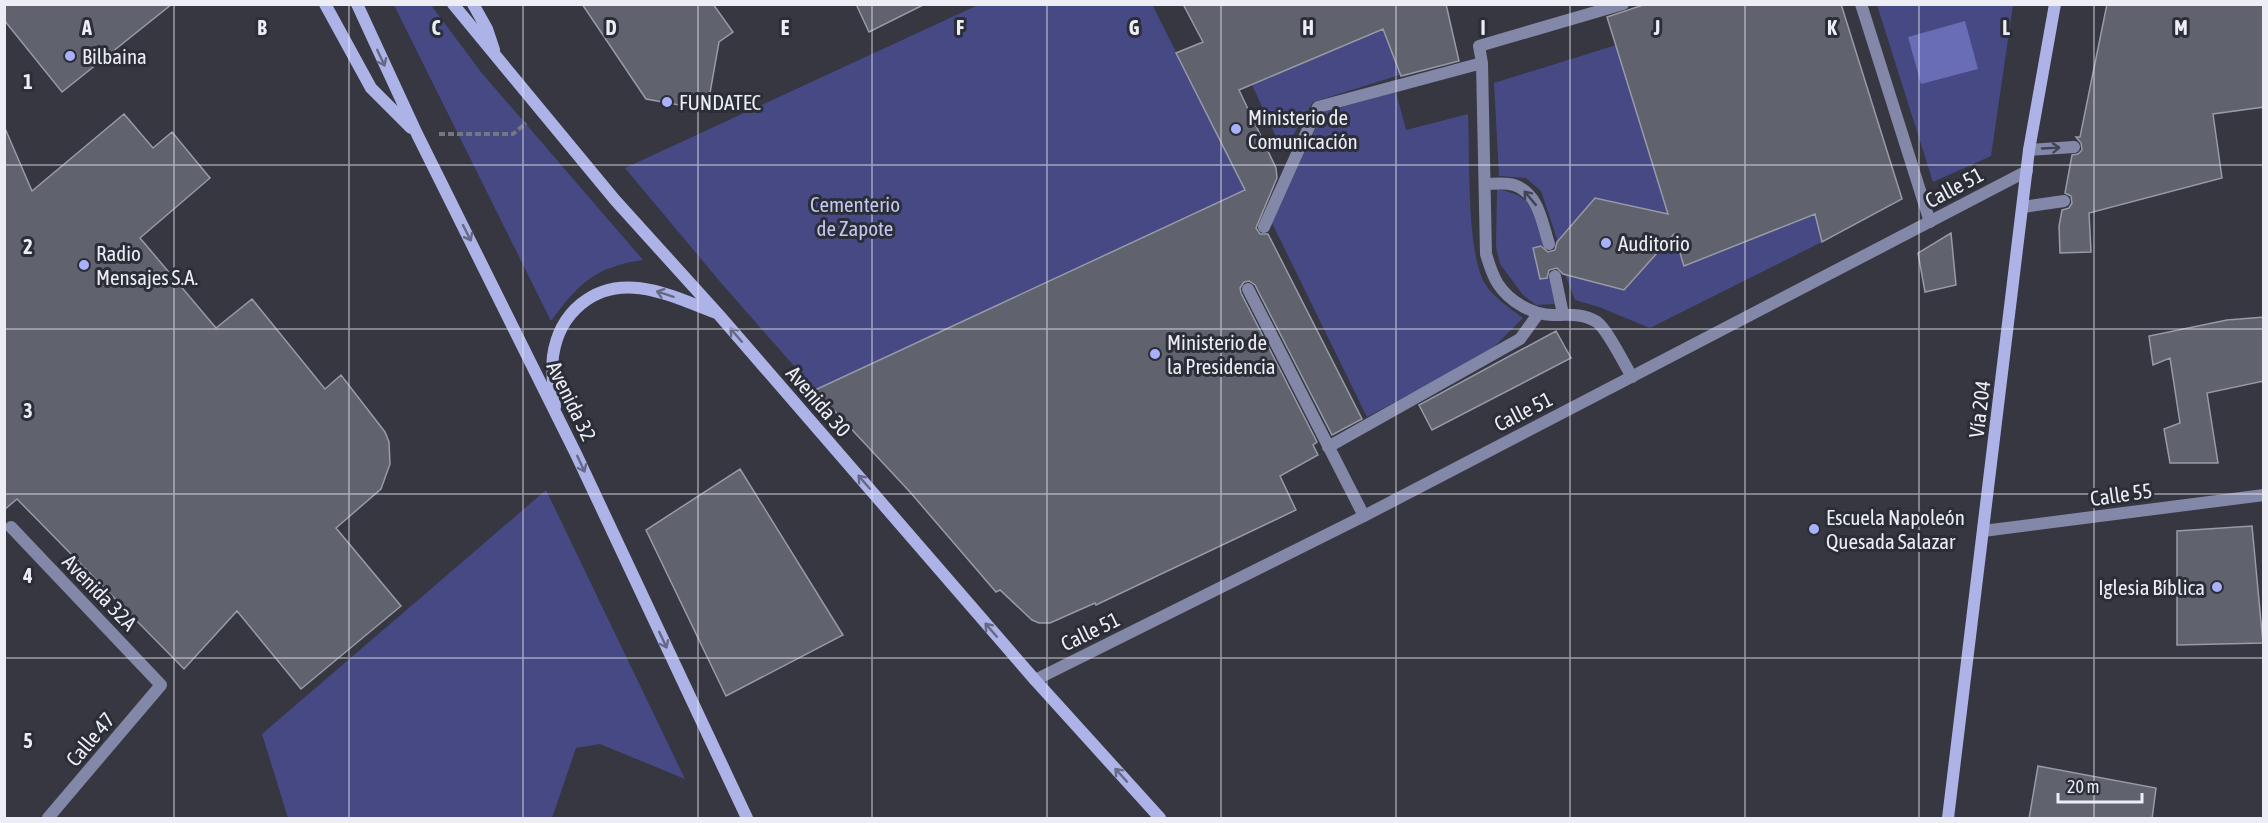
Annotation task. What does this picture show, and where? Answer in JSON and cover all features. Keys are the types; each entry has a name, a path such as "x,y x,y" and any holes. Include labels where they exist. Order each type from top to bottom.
{"main road":[{"path":"325,4 371,88 417,134"},
{"name":"Avenida 32","path":"357,4 417,134 555,411 747,819"},
{"name":"Avenida 30","path":"453,4 615,200 719,315 1035,680 1161,819"},
{"path":"473,4 487,29 497,57"},
{"name":"Vía 204","path":"1948,819 2026,171 2055,4"},
{"path":"555,411 553,358 556,342 562,324 588,298 604,290 637,287 676,298 719,315"}],"street":[{"path":"1623,4 1479,46 1482,63 1486,254 1497,284 1506,294 1538,314 1586,316 1600,324 1632,377"},
{"path":"1861,4 1930,222"},
{"path":"1264,227 1318,107 1482,63"},
{"path":"2029,150 2074,147"},
{"name":"Calle 51","path":"1035,680 1364,516 2026,171"},
{"path":"1485,184 1512,184 1528,193 1535,202 1549,244"},
{"path":"2023,207 2064,201"},
{"path":"1555,276 1563,314"},
{"path":"1248,289 1364,516"},
{"path":"1328,447 1520,339 1538,314"},
{"name":"Calle 55","path":"1983,531 2264,495"},
{"name":"Avenida 32A","path":"10,527 161,685"},
{"name":"Calle 47","path":"48,819 161,685"}],"path":[{"path":"417,134 513,134 541,111"}],"green space":[{"name":"Cementerio de Zapote","path":"1152,4 1245,190 815,390 625,168 978,5"},
{"path":"394,5 431,5 481,72 643,260 600,272 570,296 551,321"},
{"path":"1877,5 2013,5 1991,156 1933,182"},
{"path":"1383,29 1400,75 1313,102 1283,152 1252,85"},
{"path":"1616,45 1815,214 1822,242 1650,328 1599,307 1575,300 1565,274 1624,290 1660,249 1648,210 1595,198 1558,242 1541,191 1526,178 1499,176 1494,83"},
{"path":"1396,92 1406,130 1468,114 1472,227 1479,269 1485,284 1493,294 1523,318 1490,351 1367,417 1272,223 1323,112"},
{"path":"1497,189 1520,196 1527,201 1535,214 1544,245 1533,248 1540,279 1549,277 1555,304 1536,305 1523,295 1500,264 1496,247"},
{"path":"546,490 685,779 600,744 576,748 552,818 288,818 262,734"}],"shaded area":[{"path":"1965,21 1978,69 1921,84 1908,37"}],"building":[{"name":"Bilbaina","path":"4,4 172,4 62,92 4,20"},
{"path":"582,4 713,4 733,32 719,42 707,110 646,99"},
{"path":"856,4 925,4 869,32"},
{"path":"1183,4 1446,4 1459,61 1401,76 1383,29 1239,90 1276,168 1277,178 1256,228 1260,234 1268,234 1362,419 1332,435 1255,285 1249,281 1244,282 1240,288 1241,293 1317,442 1313,445 1318,455 1280,476 1296,510 1096,605 1095,603 1050,623 1039,623 1032,620 1000,590 996,592 910,492 815,390 1245,190 1176,53 1203,42"},
{"path":"1646,4 1841,4 1902,199 1822,242 1815,214 1684,266 1674,234 1624,290 1563,274 1557,268 1549,270 1547,278 1540,279 1533,248 1541,246 1548,252 1555,250 1557,242 1595,198 1668,214 1607,17"},
{"path":"2107,4 2264,4 2264,107 2213,114 2222,178 2089,213 2091,252 2060,253 2059,226 2062,210 2069,208 2072,203 2071,196 2065,193 2072,155 2082,150 2081,143 2076,137 2080,137"},
{"path":"124,114 153,148 172,132 210,178 140,238 216,328 252,299 325,389 341,375 385,432 389,442 390,464 381,489 336,528 401,606 301,689 237,611 184,669 17,499 4,510 4,126 32,191"},
{"path":"1951,233 1956,285 1925,292 1918,253"},
{"path":"2264,317 2264,381 2207,393 2218,463 2170,463 2164,429 2180,423 2170,358 2153,365 2149,336 2227,320"},
{"path":"1556,331 1571,358 1432,430 1419,405"},
{"path":"740,469 843,635 726,696 646,530"},
{"name":"Iglesia Bíblica","path":"2252,526 2263,643 2177,645 2177,531"},
{"path":"2038,766 2156,788 2152,819 2029,819"}],"place":[{"name":"Bilbaina","path":"70,56"},
{"name":"FUNDATEC","path":"667,102"},
{"name":"Ministerio de Comunicación","path":"1236,129"},
{"name":"Auditorio","path":"1606,243"},
{"name":"Radio Mensajes S.A.","path":"84,265"},
{"name":"Ministerio de la Presidencia","path":"1155,354"},
{"name":"Escuela Napoleón Quesada Salazar","path":"1814,529"},
{"name":"Iglesia Bíblica","path":"2217,587"}]}
